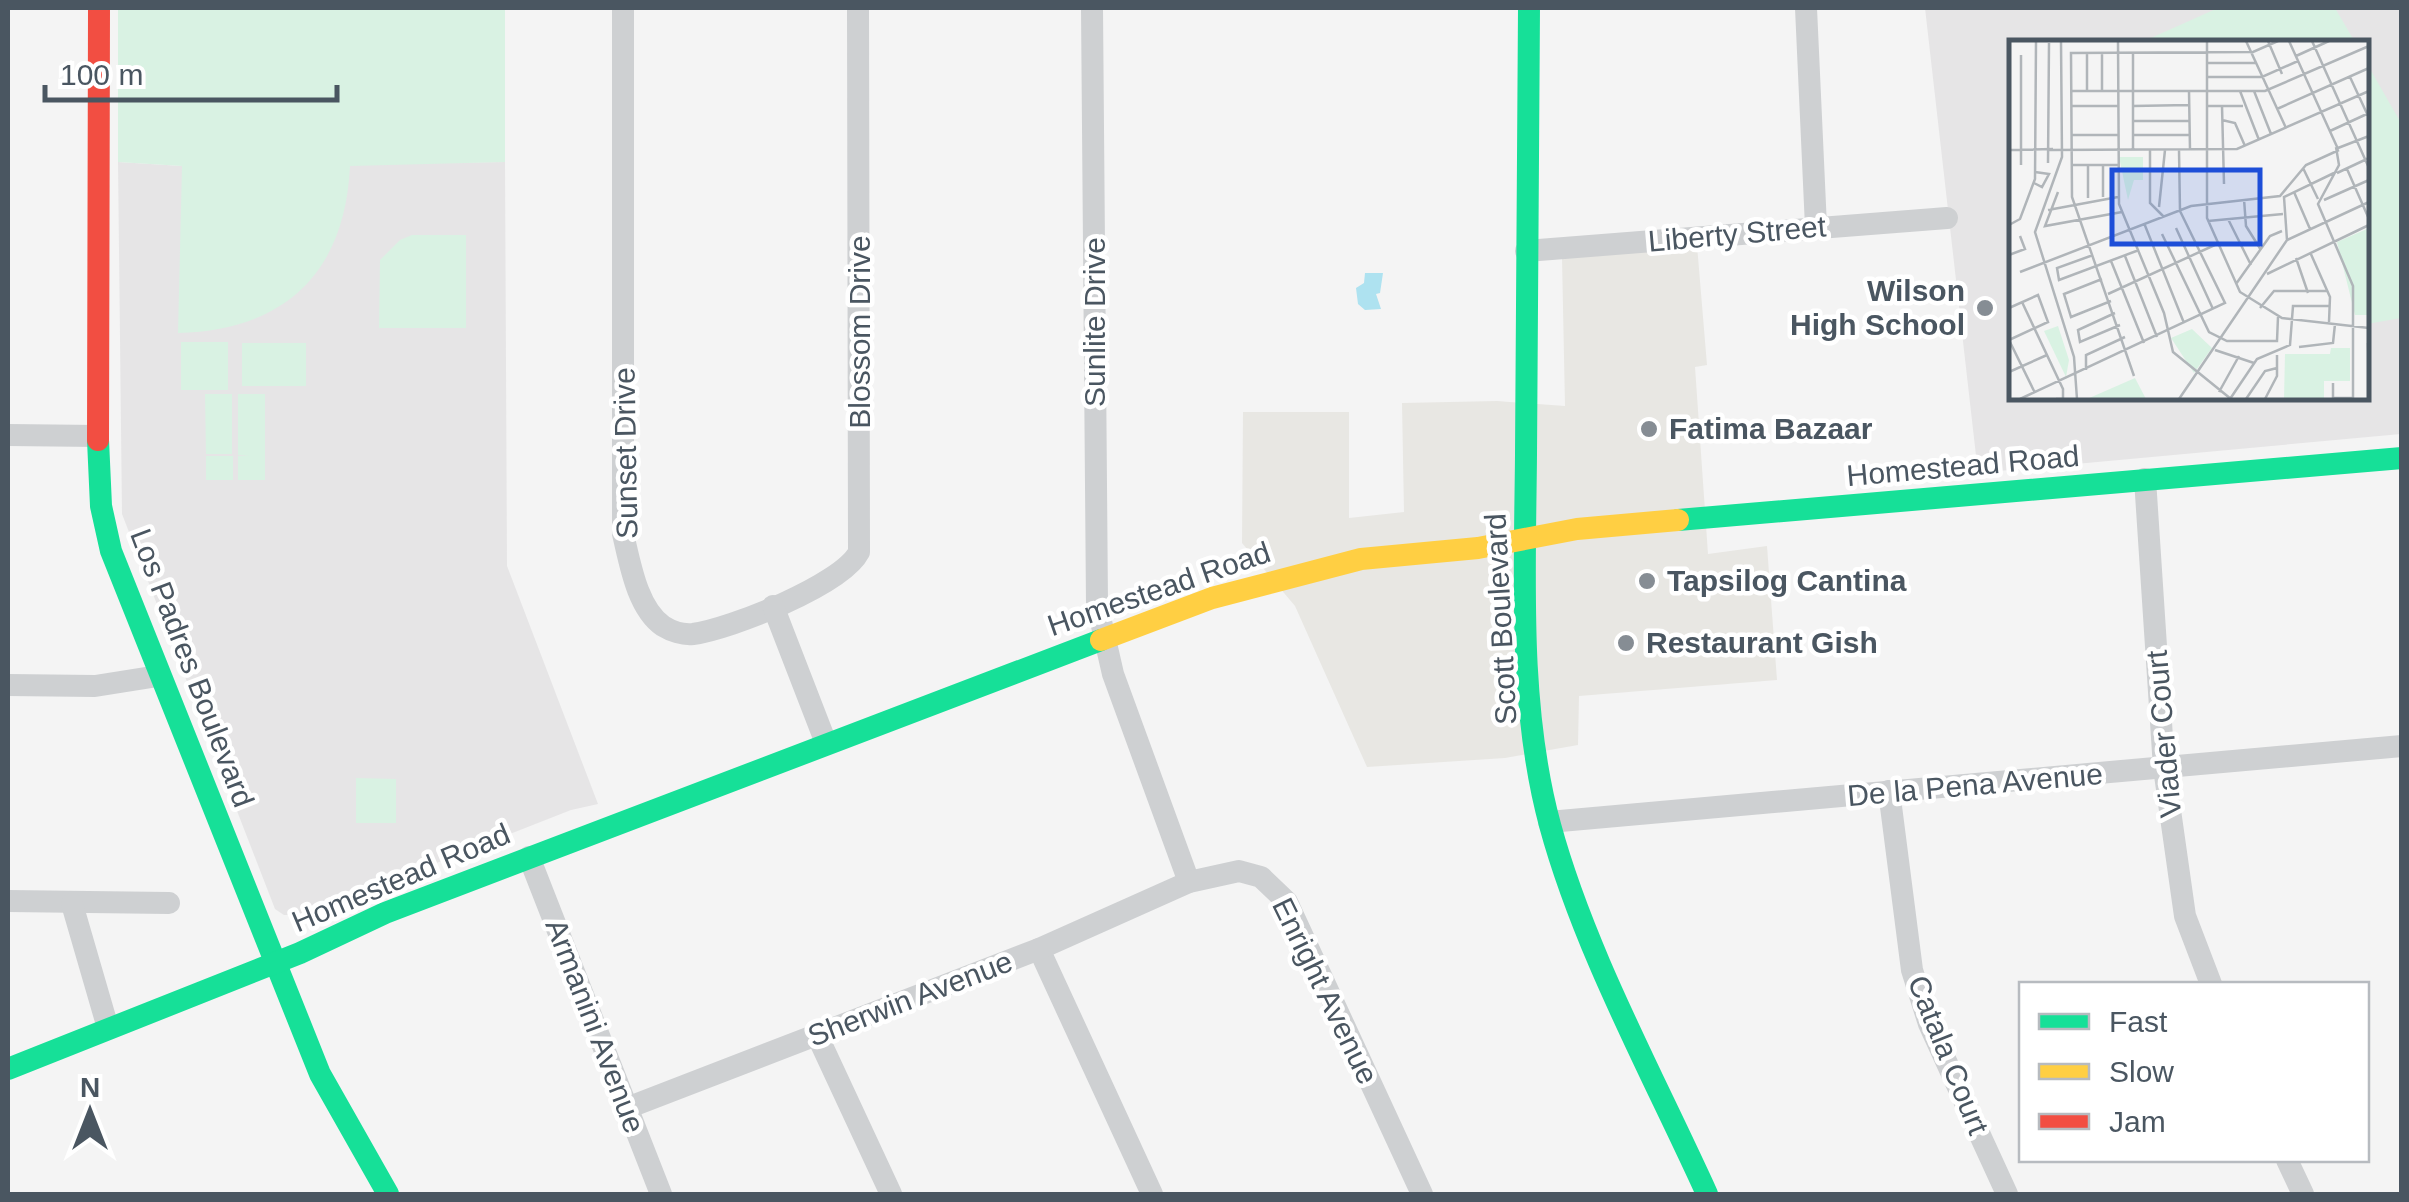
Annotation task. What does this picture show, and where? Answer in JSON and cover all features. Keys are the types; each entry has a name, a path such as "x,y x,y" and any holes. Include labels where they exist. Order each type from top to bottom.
{"main road":[{"name":"Los Padres Boulevard","path":"99,8 98,436 101,506 111,551 320,1074 388,1194"},
{"name":"Scott Boulevard","path":"1528,8 1524,538 1529,684 1549,822 1573,897 1706,1194"},
{"name":"Homestead Road","path":"8,1069 528,858 826,743 1104,636 1299,572 1361,559 1478,548 1577,528 2402,458"}],"street":[{"name":"Sunset Drive","path":"623,8 623,534 649,612 677,632 688,635 709,630 773,606"},
{"name":"Blossom Drive","path":"773,606 840,574 859,552 858,8"},
{"name":"Sunlite Drive","path":"1092,8 1096,574 1104,636"},
{"path":"1806,8 1816,227"},
{"name":"Liberty Street","path":"1526,250 1947,218"},
{"path":"8,434 98,436"},
{"name":"Viader Court","path":"2145,479 2164,768 2185,916 2210,982"},
{"path":"773,606 826,743"},
{"path":"1104,636 1128,720 1190,882"},
{"path":"8,685 95,686 158,676"},
{"name":"De la Pena Avenue","path":"1549,822 2402,746"},
{"name":"Catala Court","path":"1889,791 1912,970 1929,1024 2007,1194"},
{"name":"Armanini Avenue","path":"528,858 661,1194"},
{"name":"Enright Avenue","path":"1190,882 1239,872 1261,877 1287,902 1422,1194"},
{"name":"Sherwin Avenue","path":"627,1108 1039,949 1190,882"},
{"path":"8,901 169,903"},
{"path":"72,904 108,1028"},
{"path":"1039,949 1152,1194"},
{"path":"817,1036 892,1194"},
{"path":"2288,1162 2304,1194"}],"shaded area":[{"name":"Wilson High School","path":"1925,8 2401,8 2401,434 1978,473"},
{"path":"118,162 182,166 505,162 507,566 598,804 571,810 305,915 284,915 275,909 122,514"},
{"path":"1697,245 1707,365 1695,367 1708,554 1767,546 1777,680 1579,696 1578,745 1505,758 1367,767 1295,606 1242,543 1243,412 1349,412 1349,518 1404,512 1402,403 1497,401 1565,406 1562,258"}],"green space":[{"path":"118,8 505,8 505,162 350,166 346,204 336,237 322,265 302,288 278,307 249,321 178,333 182,166 118,162"},
{"path":"2218,8 2335,8 2354,40 2146,40"},
{"path":"2369,67 2401,123 2401,318 2369,324"},
{"path":"412,235 466,235 466,328 379,328 380,260 400,240"},
{"path":"181,342 228,342 228,390 181,390"},
{"path":"242,343 306,343 306,386 242,386"},
{"path":"205,394 232,394 232,454 206,454"},
{"path":"238,394 265,394 265,480 238,480 238,456 249,455 238,455"},
{"path":"206,456 233,456 233,480 206,480"},
{"path":"356,778 396,779 396,823 356,823"}],"water":[{"path":"1365,273 1383,273 1380,293 1376,294 1381,309 1365,310 1358,304 1356,288 1364,283"}],"traffic: fast":[{"path":"1529,8 1525,594 1533,734 1550,825 1581,919 1707,1194"},
{"path":"98,440 101,506 111,551 320,1074 388,1194"},
{"path":"1678,520 2402,458"},
{"path":"8,1069 300,953 385,913 1101,640"}],"traffic: slow":[{"path":"1101,640 1212,598 1361,559 1478,548 1577,529 1678,520"}],"traffic: jam":[{"path":"98,440 99,8"}],"place":[{"name":"Wilson High School","path":"1985,308"},
{"name":"Fatima Bazaar","path":"1649,429"},
{"name":"Tapsilog Cantina","path":"1647,581"},
{"name":"Restaurant Gish","path":"1626,643"}]}
